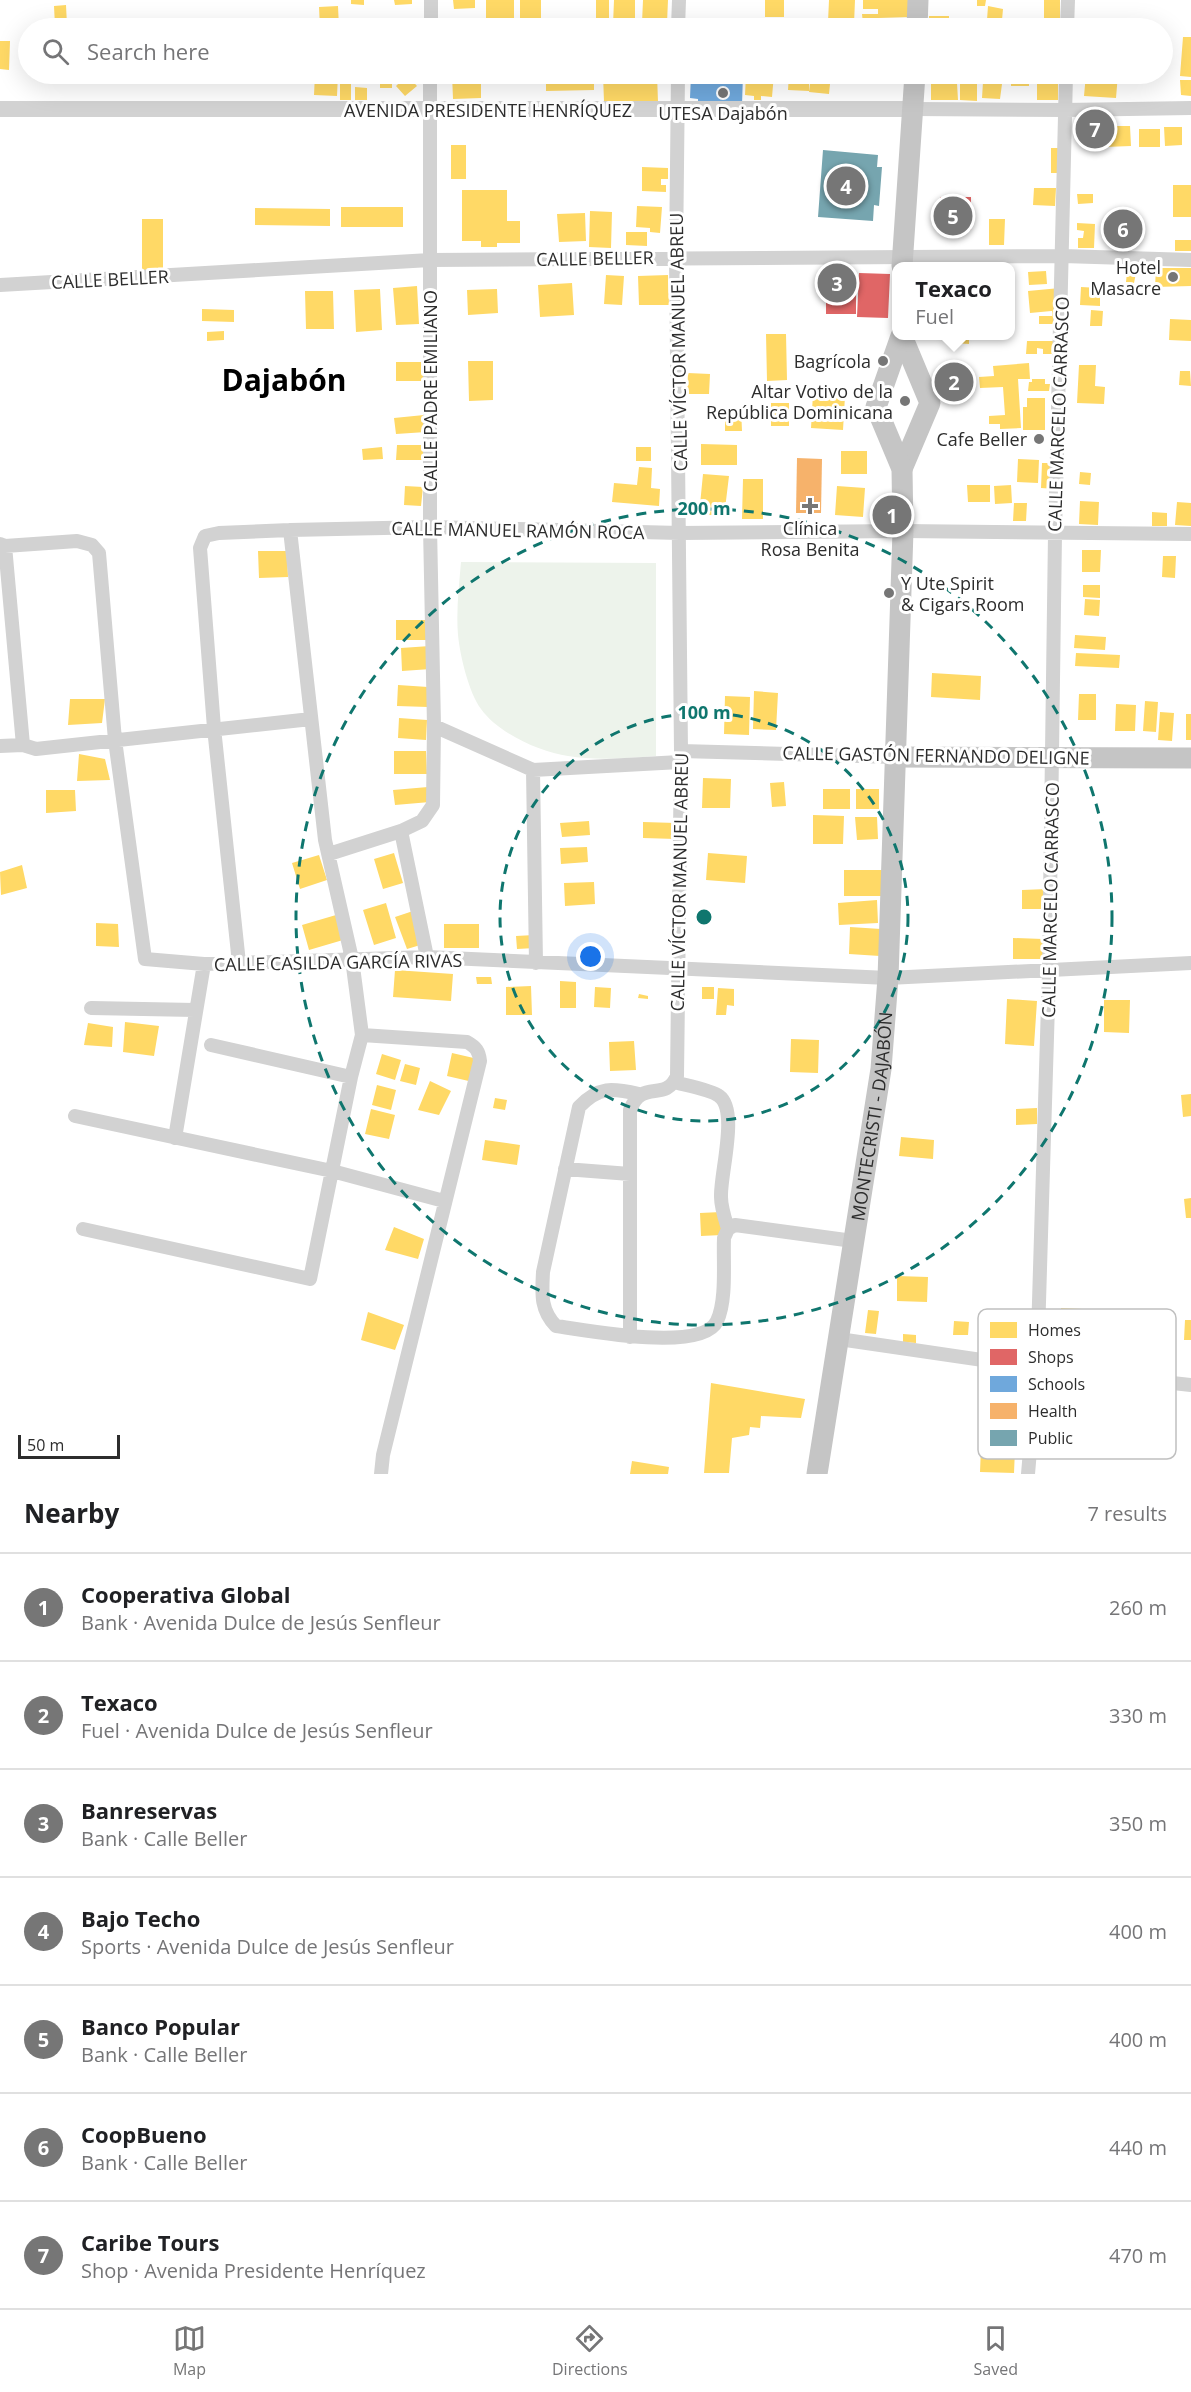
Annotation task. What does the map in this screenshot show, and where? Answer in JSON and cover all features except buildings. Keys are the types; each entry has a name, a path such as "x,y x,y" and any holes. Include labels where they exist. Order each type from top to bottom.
{"main road":[{"path":"917,18 918,0"},
{"path":"902,261 914,84"},
{"path":"901,340 876,407 902,469"},
{"path":"902,469 930,403 904,340"},
{"name":"MONTECRISTI - DAJABÓN","path":"817,1474 881,1069 888,978 903,531 902,469"},
{"name":"CALLE GASTÓN FERNANDO DELIGNE","path":"894,757 1191,758"}],"street":[{"path":"431,0 431,18"},
{"path":"678,18 679,0"},
{"path":"1067,18 1068,0"},
{"name":"CALLE PADRE EMILIANO","path":"401,831 422,821 433,806 430,84"},
{"name":"CALLE VÍCTOR MANUEL ABREU","path":"674,1082 677,1076 681,757 675,258 678,84"},
{"name":"CALLE MARCELO CARRASCO","path":"1039,1309 1049,971 1055,534 1066,84"},
{"name":"AVENIDA PRESIDENTE HENRÍQUEZ","path":"0,109 1065,110 1191,108"},
{"name":"CALLE BELLER","path":"0,285 430,260 675,258 902,261 1063,256 1191,260"},
{"name":"CALLE MANUEL RAMÓN ROCA","path":"214,728 200,548 205,536 219,533 430,527 680,532 903,531 1191,534"},
{"path":"83,1229 310,1279 351,1077 362,1035 352,959 325,840 290,530"},
{"path":"23,745 2,545 77,542 92,544 99,554 115,740"},
{"path":"0,746 23,745 36,749 311,719"},
{"path":"434,726 533,770 536,963"},
{"path":"214,728 238,963"},
{"name":"CALLE CASILDA GARCÍA RIVAS","path":"115,740 145,958 204,964 427,957 888,978 1191,963"},
{"name":"CALLE GASTÓN FERNANDO DELIGNE","path":"533,770 681,757 894,757"},
{"path":"329,854 401,831 427,957"},
{"path":"175,1138 204,964"},
{"path":"91,1008 195,1010"},
{"path":"362,1035 467,1042 477,1048 480,1061 383,1455 381,1474"},
{"path":"211,1045 351,1077"},
{"path":"728,1229 721,1197 726,1158 727,1111 725,1101 717,1094 674,1082 665,1089 639,1094 617,1089 604,1090 590,1095 579,1107 543,1272 542,1299 548,1317 556,1326 630,1337 682,1337 703,1334 716,1324 722,1310 724,1238 728,1229 742,1224 853,1241"},
{"path":"630,1337 630,1110 633,1100 639,1094"},
{"path":"75,1116 332,1171 444,1202"},
{"path":"565,1169 630,1174"},
{"path":"838,1339 978,1359"},
{"path":"1176,1382 1191,1384"},
{"name":"CALLE MARCELO CARRASCO","path":"1028,1474 1029,1459"}],"shaded area":[{"path":"461,562 656,563 656,756 601,759 557,754 520,740 488,718 473,694 461,653 457,617"}],"place":[{"name":"UTESA Dajabón","path":"723,93"},
{"name":"Caribe Tours","path":"1095,129"},
{"name":"Bajo Techo","path":"846,186"},
{"name":"Banco Popular","path":"953,216"},
{"name":"CoopBueno","path":"1123,229"},
{"name":"Hotel Masacre","path":"1173,277"},
{"name":"Banreservas","path":"837,283"},
{"name":"Bagrícola","path":"883,361"},
{"name":"Texaco","path":"954,382"},
{"name":"Altar Votivo de la República Dominicana","path":"905,401"},
{"name":"Cafe Beller","path":"1039,439"},
{"name":"Clínica Rosa Benita","path":"810,506"},
{"name":"Cooperativa Global","path":"892,515"},
{"name":"Y Ute Spirit & Cigars Room","path":"889,593"}],"district":[{"name":"Dajabón","path":"284,379"}]}
